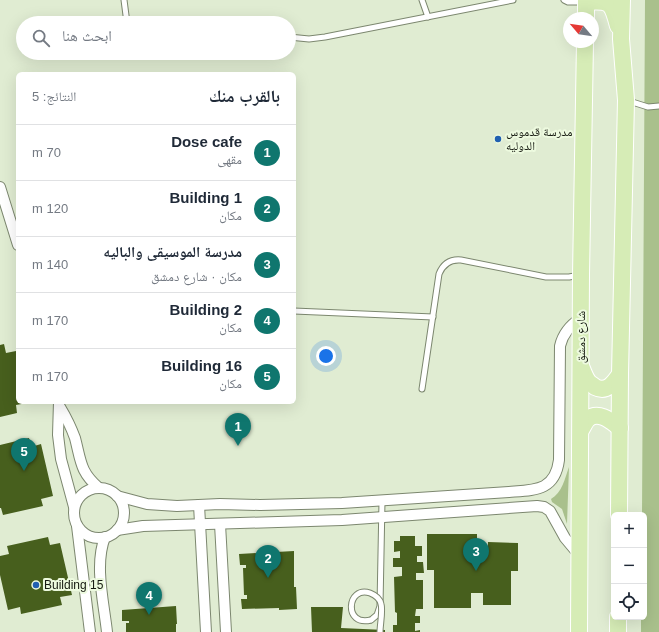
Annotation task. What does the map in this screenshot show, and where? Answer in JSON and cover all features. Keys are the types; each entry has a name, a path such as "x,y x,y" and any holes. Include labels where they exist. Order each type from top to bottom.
{"main road":[{"path":"619,512 620,374 626,100 622,39 622,0"},
{"path":"586,7 603,1 611,5 622,39"},
{"name":"شارع دمشق","path":"579,632 581,275 585,48"},
{"path":"581,366 588,381 597,388 604,389 610,386 620,374"},
{"path":"581,430 588,419 598,416 604,417 620,428"}],"street":[{"path":"0,187 16,239"},
{"path":"74,507 81,495 86,491 99,488 106,489 117,496 136,502 177,506 301,505 382,501 534,490 543,487 555,476 560,460 560,346 565,332 581,318"},
{"path":"60,404 70,424 83,469 99,488"},
{"path":"60,404 58,435 60,453 65,478 74,507 74,520 81,531 92,538 106,537 113,534 122,521 124,514 121,502 117,496"},
{"path":"510,492 510,507"},
{"path":"199,505 206,632"},
{"path":"117,530 135,526 301,522 382,518 537,506 544,507 550,511 565,538 580,556"},
{"path":"220,524 226,632"},
{"path":"77,526 90,632"},
{"path":"106,537 100,552 99,567 107,632"}],"lane":[{"path":"124,0 126,16"},
{"path":"422,0 428,17"},
{"path":"296,38 309,39 514,0"},
{"path":"564,0 586,7"},
{"path":"626,100 648,107 659,106"},
{"path":"422,389 439,274 443,265 451,260 461,260 546,277 581,275"},
{"path":"296,311 432,316"},
{"path":"379,632 382,501"},
{"path":"379,632 382,605 379,600 369,593 363,593 358,594 351,604 352,612 356,618 363,621 371,620 377,615 380,606"}],"green space":[{"path":"645,0 659,0 659,632 641,632 641,620 647,620 647,512 642,512"},
{"path":"569,467 567,524 562,509 552,502 551,499 558,493"}],"building":[{"path":"4,344 6,353 16,351 16,404 22,404 16,405 17,413 0,417 0,345"},
{"path":"29,438 31,447 41,444 53,496 41,499 43,506 3,515 0,508 0,445"},
{"path":"427,534 477,534 477,553 488,553 488,542 518,543 518,571 511,571 511,605 483,605 483,593 471,593 471,608 434,608 434,570 427,570"},
{"path":"400,536 415,536 415,546 422,546 422,556 417,556 417,562 423,562 424,573 416,573 416,580 423,580 423,609 416,609 415,616 420,616 420,623 415,623 415,631 420,630 420,632 393,632 393,625 397,625 394,577 402,576 402,567 393,567 393,558 400,558 400,551 394,552 394,541 400,541"},
{"name":"Building 15","path":"48,537 50,545 60,543 72,595 60,597 62,605 21,614 20,607 8,610 0,575 0,556 9,554 7,546"},
{"path":"294,551 294,587 296,587 297,609 242,609 241,599 247,599 247,595 244,595 243,568 246,568 246,565 240,565 239,554"},
{"path":"176,606 176,632 126,632 126,623 129,623 129,621 122,621 122,610"},
{"path":"311,607 343,607 341,628 385,630 385,632 312,632"}],"place":[{"name":"مدرسة قدموس الدوليه","path":"498,139"},
{"name":"Dose cafe","path":"238,446"},
{"name":"Building 16","path":"24,471"},
{"name":"مدرسة الموسيقى والباليه","path":"476,571"},
{"name":"Building 1","path":"268,578"},
{"name":"Building 15","path":"36,585"},
{"name":"Building 2","path":"149,615"}]}
